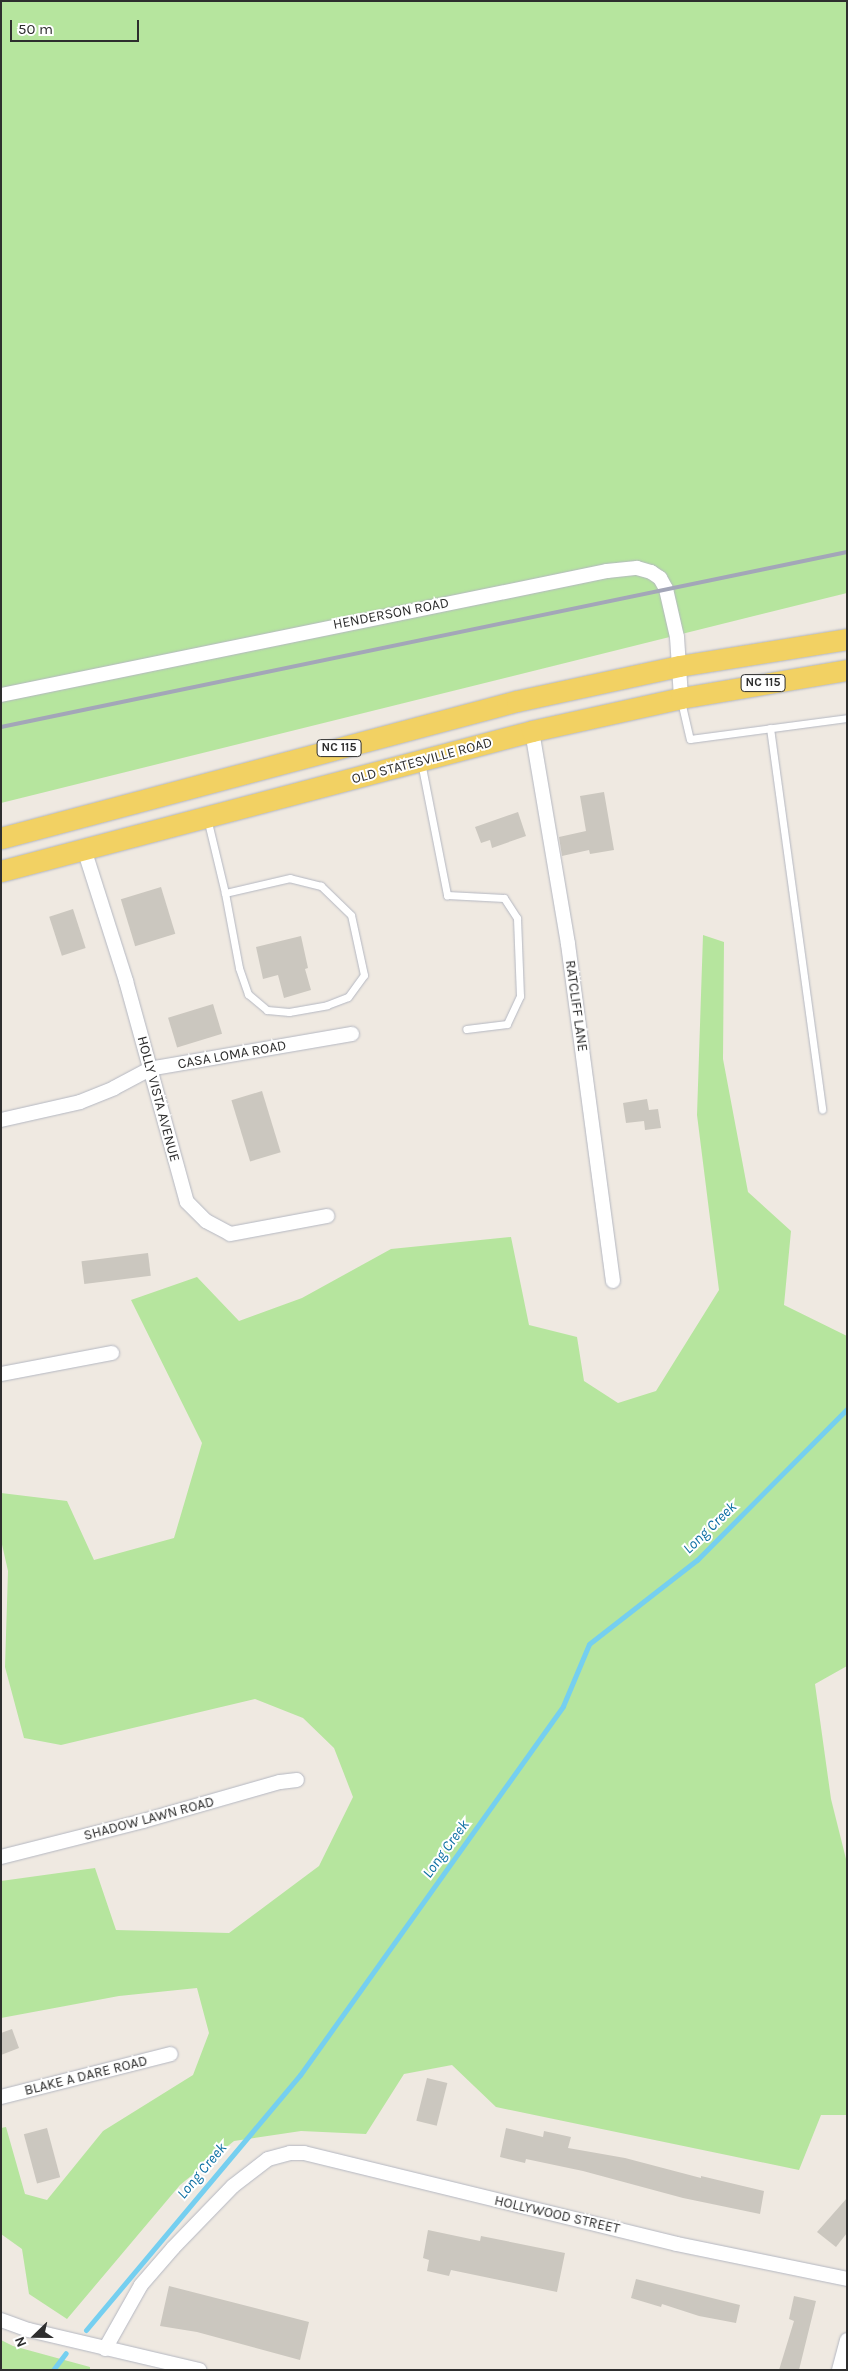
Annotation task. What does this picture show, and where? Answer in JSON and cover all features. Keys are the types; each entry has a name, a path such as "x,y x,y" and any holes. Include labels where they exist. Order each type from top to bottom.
{"main road":[{"name":"NC 115","path":"1,838 517,701 679,666 847,639"},
{"name":"OLD STATESVILLE ROAD","path":"1,871 421,762 532,731 681,698 847,670"}],"street":[{"name":"HENDERSON ROAD","path":"1,695 588,575 636,568 651,572 660,578 666,588 678,637 681,698"},
{"name":"RATCLIFF LANE","path":"532,731 568,944 613,1281"},
{"name":"HOLLY VISTA AVENUE","path":"84,849 126,981 187,1202 206,1221 230,1234 327,1216"},
{"name":"CASA LOMA ROAD","path":"1,1120 80,1102 114,1088 149,1069 352,1034"},
{"path":"1,1374 112,1353"},
{"name":"SHADOW LAWN ROAD","path":"1,1857 162,1816 280,1782 297,1780"},
{"name":"BLAKE A DARE ROAD","path":"1,2097 172,2054"},
{"name":"HOLLYWOOD STREET","path":"105,2349 141,2285 233,2186 268,2159 290,2153 304,2153 677,2244 847,2279"},
{"path":"1,2320 29,2330 199,2370"},
{"path":"839,2370 847,2340"}],"lane":[{"path":"681,698 690,739 847,718"},
{"path":"770,728 822,1109"},
{"path":"421,762 448,895 504,898 517,918 520,996 508,1024 466,1029"},
{"path":"207,818 225,893 239,968 248,994 267,1010 289,1012 327,1004 348,997 364,974 351,916 321,886 290,878 225,893"}],"green space":[{"path":"1,1 847,1 847,593 1,803"},
{"path":"703,935 724,942 723,1059 748,1192 791,1231 784,1305 847,1336 847,1666 815,1684 831,1799 847,1863 847,2115 821,2115 799,2170 496,2107 452,2065 404,2074 366,2134 301,2131 234,2141 180,2185 67,2319 29,2294 22,2249 1,2234 1,2128 6,2127 25,2194 47,2200 103,2131 193,2075 209,2033 197,1988 119,1996 1,2018 1,1881 95,1868 116,1930 229,1933 319,1866 353,1797 334,1748 303,1718 255,1699 61,1745 24,1738 5,1667 8,1571 1,1540 1,1493 67,1501 94,1560 174,1538 202,1443 131,1300 197,1277 239,1321 302,1298 391,1249 511,1237 529,1325 577,1337 584,1381 618,1403 656,1391 719,1290 697,1115"},
{"path":"1,2340 13,2346 90,2367 90,2370 1,2370"}],"building":[{"path":"604,792 614,850 590,854 589,850 562,856 559,837 586,831 580,796"},
{"path":"518,812 526,836 492,848 490,840 481,843 475,827"},
{"path":"161,887 175,934 135,946 121,899"},
{"path":"73,909 86,948 62,956 49,917"},
{"path":"301,936 308,968 305,969 311,990 284,998 278,975 263,979 256,947"},
{"path":"213,1004 222,1034 177,1047 168,1018"},
{"path":"262,1091 281,1152 250,1162 231,1100"},
{"path":"647,1099 649,1110 658,1109 661,1128 645,1130 644,1121 626,1123 623,1103"},
{"path":"148,1253 151,1276 84,1284 81,1261"},
{"path":"12,2029 19,2048 1,2055 1,2033"},
{"path":"427,2078 447,2083 437,2126 416,2121"},
{"path":"47,2128 60,2177 37,2183 24,2134"},
{"path":"506,2128 543,2137 544,2131 571,2137 568,2148 625,2158 701,2178 701,2176 764,2191 760,2214 683,2198 583,2171 526,2159 525,2163 500,2157"},
{"path":"847,2198 847,2233 836,2247 817,2232"},
{"path":"428,2230 480,2241 481,2236 565,2253 557,2292 451,2270 449,2276 427,2271 429,2260 423,2258"},
{"path":"636,2279 740,2305 736,2323 699,2316 662,2304 661,2307 631,2298"},
{"path":"169,2286 309,2322 300,2360 197,2332 160,2326"},
{"path":"794,2296 816,2301 799,2370 779,2370 794,2321 789,2319"}],"waterway":[{"name":"Long Creek","path":"86,2330 300,2075 563,1706 589,1644 697,1560 847,1409"},
{"name":"Long Creek","path":"53,2370 66,2353"}],"railway":[{"path":"1,727 847,552"}]}
